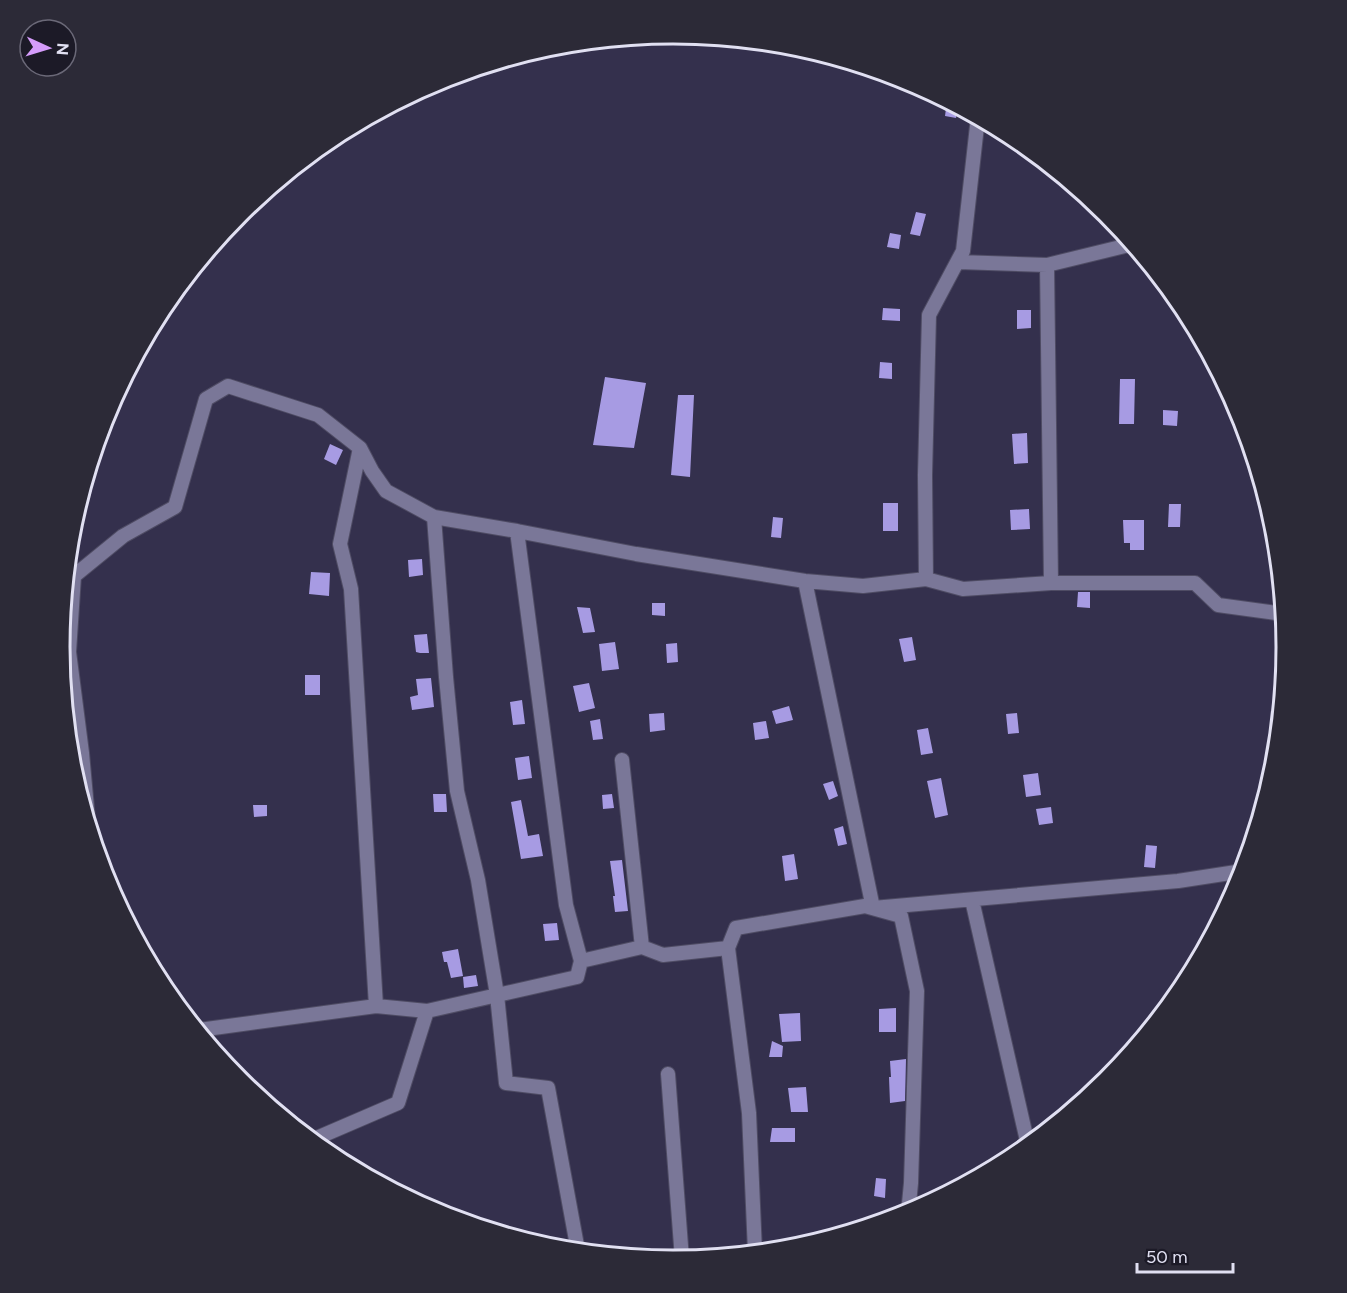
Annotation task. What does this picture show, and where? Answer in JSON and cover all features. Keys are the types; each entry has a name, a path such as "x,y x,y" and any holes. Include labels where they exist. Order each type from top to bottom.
{"street":[{"path":"926,579 929,315 963,251 977,125"},
{"path":"958,262 1047,265 1124,246"},
{"path":"1047,265 1051,583"},
{"path":"75,575 123,536 175,507 206,399 228,386 318,415 360,448 386,491 434,517 636,554 805,581 863,586 926,579 963,589 1051,583 1195,583 1218,605 1275,613"},
{"path":"360,448 340,544 351,589 376,1006"},
{"path":"434,517 457,791 478,880 497,995 506,1083 548,1088 576,1241"},
{"path":"207,1029 376,1006 427,1011 577,977 581,961 566,905 517,531"},
{"path":"805,581 873,909"},
{"path":"71,669 84,771"},
{"path":"622,760 642,947"},
{"path":"873,909 1178,881 1233,873"},
{"path":"972,900 1027,1135"},
{"path":"755,1244 748,1113 728,948 736,928 865,906 902,916 917,991 909,1202"},
{"path":"581,961 642,947 663,956 728,948"},
{"path":"321,1136 398,1102 427,1011"},
{"path":"668,1074 681,1250"}],"building":[{"path":"946,109 957,115 956,118 945,116"},
{"path":"916,212 926,214 920,236 910,234"},
{"path":"890,233 901,235 899,249 887,247"},
{"path":"883,308 900,309 900,321 882,320"},
{"path":"1017,310 1031,310 1031,328 1017,329"},
{"path":"880,362 892,363 892,379 879,378"},
{"path":"605,377 646,383 634,448 593,445"},
{"path":"1120,379 1135,379 1134,424 1119,424"},
{"path":"678,395 694,395 690,477 671,475"},
{"path":"1163,410 1178,411 1177,426 1163,425"},
{"path":"1027,433 1028,463 1014,464 1012,434"},
{"path":"330,444 343,450 336,465 324,459"},
{"path":"883,503 898,503 898,531 883,531"},
{"path":"1169,504 1181,504 1180,527 1168,527"},
{"path":"1029,509 1030,529 1011,530 1010,510"},
{"path":"773,517 783,518 781,538 771,537"},
{"path":"1123,520 1144,520 1144,550 1130,550 1130,543 1124,543"},
{"path":"422,559 423,575 409,577 408,560"},
{"path":"311,572 330,573 329,596 309,594"},
{"path":"1078,592 1090,592 1090,608 1077,607"},
{"path":"652,603 665,603 665,616 652,615"},
{"path":"577,607 590,608 595,632 583,633"},
{"path":"427,634 429,653 416,652 414,635"},
{"path":"912,637 916,660 904,662 899,639"},
{"path":"615,642 619,669 602,671 599,644"},
{"path":"677,643 678,662 667,663 666,644"},
{"path":"305,675 320,675 320,695 305,695"},
{"path":"431,678 434,707 412,710 410,697 418,695 416,679"},
{"path":"589,683 595,708 579,712 573,686"},
{"path":"522,700 525,724 513,725 510,702"},
{"path":"789,706 793,720 776,724 772,711"},
{"path":"664,713 665,730 650,732 649,714"},
{"path":"1017,713 1019,733 1008,734 1006,714"},
{"path":"600,719 603,739 593,740 590,721"},
{"path":"766,721 769,738 755,740 753,723"},
{"path":"928,728 933,753 921,755 917,730"},
{"path":"529,756 532,778 518,780 515,758"},
{"path":"1038,773 1041,795 1026,797 1023,775"},
{"path":"941,778 948,815 935,818 927,781"},
{"path":"833,781 838,796 829,800 823,784"},
{"path":"433,794 446,794 447,812 434,812"},
{"path":"612,794 614,808 603,809 602,795"},
{"path":"521,800 528,836 539,834 543,856 521,859 511,802"},
{"path":"253,805 267,805 267,816 254,817"},
{"path":"1051,807 1053,823 1039,825 1036,809"},
{"path":"843,826 847,844 838,846 834,829"},
{"path":"1146,845 1157,846 1155,868 1144,867"},
{"path":"794,854 798,879 785,881 782,856"},
{"path":"622,860 628,911 615,912 610,861"},
{"path":"557,923 559,940 545,941 543,924"},
{"path":"458,949 463,976 451,978 442,952"},
{"path":"476,975 478,986 464,988 463,977"},
{"path":"896,1008 896,1032 879,1032 879,1009"},
{"path":"800,1013 801,1041 782,1042 779,1014"},
{"path":"772,1041 783,1046 782,1057 769,1057"},
{"path":"906,1059 905,1101 890,1103 890,1061"},
{"path":"806,1087 808,1112 791,1112 788,1088"},
{"path":"772,1128 795,1128 795,1142 770,1142"},
{"path":"876,1178 886,1179 885,1198 874,1196"}]}
